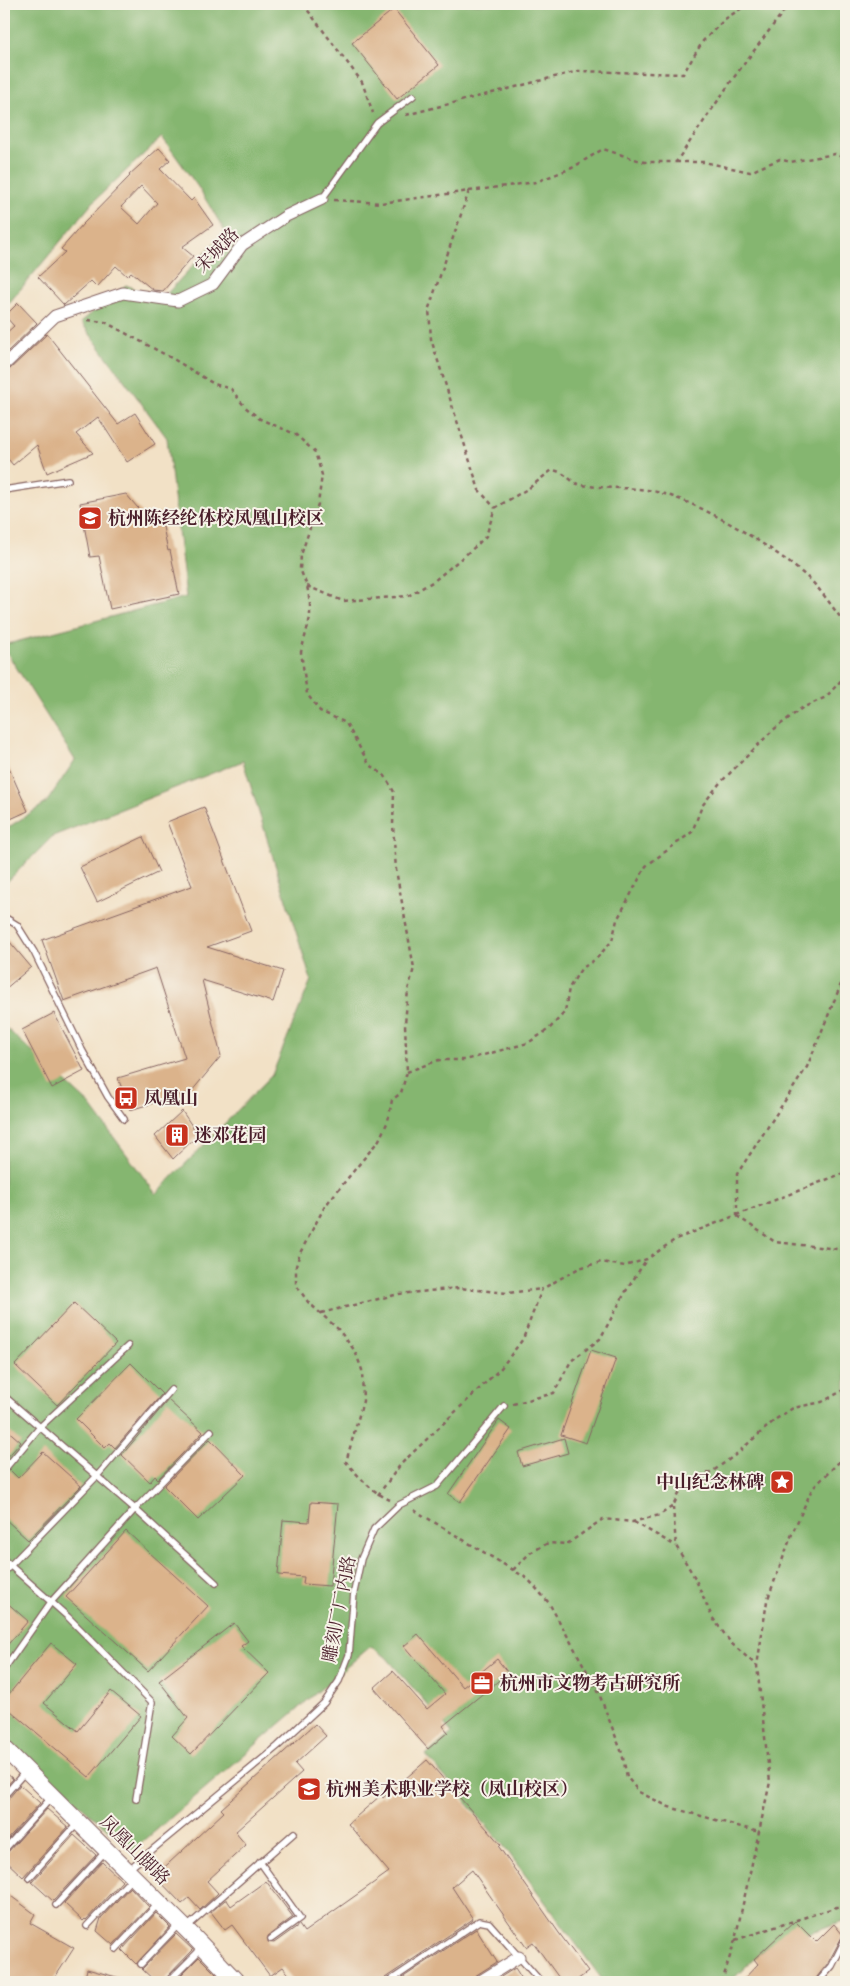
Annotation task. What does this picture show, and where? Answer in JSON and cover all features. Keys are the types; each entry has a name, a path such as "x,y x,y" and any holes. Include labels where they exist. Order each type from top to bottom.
{"street":[{"name":"宋城路","path":"4,366 55,316 123,293 178,301 213,284 242,245 286,216 322,199"},
{"name":"凤凰山脚路","path":"4,1748 203,1946 226,1978"},
{"path":"479,1982 519,1957"}],"lane":[{"path":"322,199 377,123 413,96"},
{"path":"4,490 68,480"},
{"path":"4,917 16,925 34,952 82,1050 108,1097 124,1120"},
{"path":"4,1470 40,1427 128,1346"},
{"path":"4,1572 97,1476 171,1390"},
{"path":"4,1396 135,1509 216,1583"},
{"name":"雕刻厂厂内路","path":"87,1926 130,1873 278,1746 324,1703 339,1681 349,1655 354,1592 361,1559 374,1529 399,1505 437,1486 504,1406"},
{"path":"4,1669 51,1602 135,1509 211,1431"},
{"path":"4,1560 68,1617 152,1702 136,1799"},
{"path":"4,1796 26,1771"},
{"path":"4,1850 52,1796"},
{"path":"28,1878 79,1822"},
{"path":"141,1964 183,1926 294,1833"},
{"path":"56,1905 106,1850"},
{"path":"260,1862 300,1918 271,1938"},
{"path":"116,1949 159,1902"},
{"path":"388,1982 478,1921 489,1923 541,1982"},
{"path":"818,1982 832,1966 846,1938"},
{"path":"168,1982 203,1946"}],"path":[{"path":"303,4 362,82 377,123"},
{"path":"406,115 578,72 683,74 703,41 725,19 748,4"},
{"path":"676,162 732,80 789,4"},
{"path":"322,199 381,203 536,182 572,168 603,149 644,162 704,162 750,172 780,159 790,162 835,154 846,158"},
{"path":"469,190 429,308 431,339 479,490 495,508"},
{"path":"80,319 105,322 175,360 214,384 231,389 245,407 260,419 295,434 315,452 322,475 318,504 301,555 300,569 307,586 310,602 310,618 302,652 308,694 320,711 346,723 369,764 385,776 394,792 393,825 396,870 414,968 408,990 405,1024 407,1072 401,1092 392,1100 388,1121 379,1140 325,1206 300,1253 296,1266 296,1285 308,1302 338,1329 355,1351 362,1370 363,1401 346,1462 378,1495 418,1511 528,1579 549,1604 598,1691 622,1753 627,1777 639,1792 669,1807 759,1832"},
{"path":"307,586 343,602 408,596 434,581 486,536 495,508 529,488 552,470 562,472 579,485 648,490 700,508 772,549 807,577 826,596 846,624"},
{"path":"407,1072 439,1060 465,1060 528,1043 549,1029 565,1012 569,988 581,969 596,959 612,941 620,914 646,866 692,832 702,806 719,784 773,730 802,708 826,697 846,675"},
{"path":"737,1216 737,1174 807,1067 846,972"},
{"path":"321,1313 399,1294 450,1288 506,1293 542,1289 579,1268 601,1262 625,1266 647,1259 676,1239 846,1172"},
{"path":"737,1216 775,1242 846,1250"},
{"path":"504,1406 554,1393 571,1361 600,1339 626,1290 647,1259"},
{"path":"378,1495 401,1464 501,1368 523,1339 542,1289"},
{"path":"513,1570 530,1554 548,1543 567,1544 603,1519 632,1522 660,1515 673,1506 685,1482 713,1471 734,1456 776,1419 793,1408 822,1402 842,1391 846,1393"},
{"path":"722,1982 735,1940 770,1782 757,1666 767,1601 792,1534 812,1489 846,1455"},
{"path":"673,1506 676,1546 695,1578 712,1617 731,1643 757,1666"},
{"path":"632,1522 676,1546"},
{"path":"735,1940 846,1904"}],"green space":[{"path":"4,4 846,4 846,1920 765,1948 730,1982 604,1982 503,1845 426,1755 452,1733 386,1657 371,1646 132,1851 4,1737 4,1026 90,1105 156,1194 272,1075 311,980 243,761 53,836 4,885 4,830 46,803 75,760 4,648 4,645 186,597 167,438 81,322 126,285 160,301 225,231 198,187 162,137 95,200 4,309"}],"building":[{"path":"394,9 439,65 397,99 352,43"},
{"path":"159,148 170,160 160,169 191,201 194,198 213,225 182,247 193,256 163,291 153,290 131,272 127,276 116,266 97,287 91,281 64,305 38,277 65,252 61,249 129,175","holes":["141,186 157,203 139,224 121,207"]},
{"path":"18,303 37,323 4,355 4,335 14,326 5,316"},
{"path":"47,334 118,424 135,413 155,444 127,462 98,417 76,434 93,453 47,473 37,445 13,465 4,454 4,372 9,370"},
{"path":"126,494 149,521 160,512 179,594 110,609 99,556 90,557 80,503"},
{"path":"4,757 28,811 4,822"},
{"path":"204,807 251,931 207,947 283,971 273,1002 202,980 221,1056 191,1092 130,1110 118,1078 185,1058 156,968 64,1001 42,940 192,886 167,822"},
{"path":"143,837 159,872 97,902 80,867"},
{"path":"4,935 31,967 4,990"},
{"path":"54,1013 84,1071 52,1088 22,1030"},
{"name":"迷邓花园","path":"182,1111 198,1135 173,1159 155,1136"},
{"path":"74,1303 116,1343 57,1405 15,1365"},
{"path":"591,1350 616,1358 586,1443 561,1435"},
{"path":"131,1363 162,1394 115,1448 110,1443 105,1448 76,1419"},
{"path":"168,1400 203,1432 158,1479 155,1476 150,1482 122,1455"},
{"path":"499,1420 511,1429 460,1502 448,1494"},
{"path":"4,1427 21,1442 4,1461"},
{"path":"564,1438 568,1453 522,1466 518,1452"},
{"path":"210,1439 245,1475 198,1520 164,1486"},
{"path":"43,1452 81,1486 28,1540 4,1518 4,1475 10,1470 18,1478"},
{"path":"311,1502 338,1504 330,1586 303,1584 304,1577 278,1575 283,1520 309,1522"},
{"path":"126,1531 208,1606 148,1671 66,1597"},
{"path":"4,1600 28,1621 4,1649"},
{"path":"234,1623 248,1641 241,1646 269,1673 191,1754 172,1736 188,1718 159,1681"},
{"path":"418,1634 463,1687 497,1659 508,1673 443,1726 448,1732 428,1749 374,1688 393,1671 427,1709 445,1694 404,1646"},
{"path":"51,1643 77,1664 44,1703 78,1731 111,1691 141,1716 89,1777 4,1705 4,1700"},
{"path":"315,1724 326,1736 295,1764 302,1772 235,1832 246,1845 207,1881 218,1893 200,1910 189,1898 182,1904 155,1876 224,1812 221,1809"},
{"path":"427,1760 501,1845 499,1847 588,1972 574,1982 562,1982 533,1942 526,1947 472,1870 452,1887 473,1919 385,1978 383,1982 295,1982 283,1967 270,1976 232,1925 225,1930 211,1912 225,1900 231,1906 266,1881 293,1917 268,1936 268,1942 274,1943 299,1925 304,1932 389,1872 348,1824 381,1795 383,1798"},
{"path":"4,1771 13,1779 4,1789"},
{"path":"20,1785 40,1803 4,1843 4,1801"},
{"path":"47,1809 68,1827 23,1877 4,1859 4,1855"},
{"path":"74,1835 96,1855 53,1901 32,1882"},
{"path":"102,1862 122,1881 83,1921 64,1903"},
{"path":"130,1887 149,1907 113,1945 97,1931 101,1918"},
{"path":"4,1891 35,1914 30,1923 74,1948 52,1982 8,1982 4,1980"},
{"path":"156,1913 170,1927 136,1964 122,1950"},
{"path":"795,1921 816,1942 834,1924 843,1935 828,1963 813,1982 741,1982 758,1964 754,1959"},
{"path":"476,1929 497,1962 475,1976 472,1982 396,1982"},
{"path":"176,1934 193,1950 163,1982 156,1982 142,1969"},
{"path":"199,1957 216,1974 210,1982 174,1982"},
{"path":"515,1968 524,1982 493,1982"},
{"path":"87,1969 120,1978 120,1982 84,1982"}],"place":[{"name":"杭州陈经纶体校凤凰山校区","path":"90,518"},
{"name":"凤凰山","path":"126,1098"},
{"name":"迷邓花园","path":"177,1135"},
{"name":"中山纪念林碑","path":"782,1482"},
{"name":"杭州市文物考古研究所","path":"482,1683"},
{"name":"杭州美术职业学校（凤山校区）","path":"309,1789"}]}
